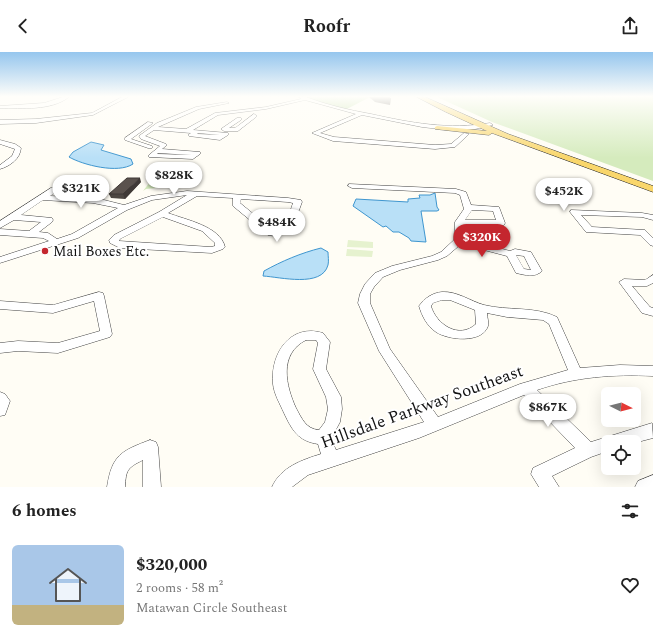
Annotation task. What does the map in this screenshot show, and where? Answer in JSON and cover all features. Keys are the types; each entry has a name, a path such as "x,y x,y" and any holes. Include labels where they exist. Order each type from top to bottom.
{"main road":[{"path":"467,117 487,126 653,186"},
{"path":"469,117 508,136 606,172 653,186"},
{"path":"437,128 485,132 508,136"}],"street":[{"path":"0,122 36,121 63,117"},
{"path":"166,117 149,123 127,139 158,150 198,153 193,158 151,156 158,150 164,145 142,137 159,124 177,117"},
{"path":"187,131 210,117"},
{"path":"225,117 239,119 252,118 236,130 224,129 239,119"},
{"path":"353,117 315,133 333,139 435,147 453,146 466,134"},
{"path":"379,117 437,128 465,129 487,126"},
{"path":"143,127 226,134 220,138 191,135 196,132"},
{"path":"0,142 13,145 18,148 18,152 17,156 0,167"},
{"path":"352,186 458,191 463,194 468,206 468,211 459,222 459,241 444,254 435,258 396,268 379,275 369,286 365,294 364,303 385,351 435,425"},
{"path":"0,225 50,191 57,189 102,192 102,194 94,200"},
{"path":"0,260 84,232 124,208 138,202 161,196 196,193 294,200 298,202 289,226 284,231 271,233 236,204 237,196"},
{"path":"162,214 205,229 219,242 220,247 212,250 120,245 115,243 114,240 117,237 162,214 196,193"},
{"path":"41,198 94,200 124,208"},
{"path":"459,222 501,223 496,209 468,206"},
{"path":"653,218 642,215 574,212 589,230 642,232 653,243"},
{"path":"12,217 49,220 31,234"},
{"path":"0,232 45,235 52,238 56,242"},
{"path":"459,241 511,254"},
{"path":"653,278 647,283 624,282 646,310 653,312"},
{"path":"0,306 53,309 99,296 106,334 58,348 18,346 0,348"},
{"path":"481,308 482,325 480,329 468,334 452,335 436,326 431,320 425,306 429,300 445,296 456,298 481,308 507,313 549,317 555,323 576,374"},
{"path":"304,335 319,336 324,342 324,348 319,366 322,377 335,399 335,417 331,428 323,437 314,437 305,433 297,425 280,385 281,365 285,350 291,342 304,335"},
{"name":"Hillsdale Parkway Southeast","path":"281,487 289,478 303,468 435,425 526,388 576,374 628,370 653,371"},
{"path":"526,388 588,450"},
{"path":"0,398 3,402 0,410"},
{"path":"636,435 652,430 653,431"},
{"path":"323,437 331,459"},
{"path":"550,487 539,474 588,450 601,446"},
{"path":"116,487 118,470 124,461 150,447 152,487"},
{"path":"644,487 653,483"}],"green space":[{"path":"482,117 653,117 653,181"},
{"path":"160,179 170,179 166,187 146,189 143,191 150,182"},
{"path":"348,240 373,242 373,248 347,247"},
{"path":"347,249 373,251 372,257 346,256"}],"water":[{"path":"91,142 104,145 101,150 131,159 133,164 127,167 110,168 83,163 69,157 73,152"},
{"path":"435,193 437,207 439,210 421,211 426,242 411,241 399,232 393,232 386,226 383,227 353,206 356,199 408,202 408,199 420,198 419,195 430,195"},
{"path":"321,248 328,252 328,265 324,272 318,277 300,280 263,276 264,271 278,264"}],"building":[{"path":"127,178 140,178 123,194 109,194"}],"place":[{"name":"Mail Boxes Etc.","path":"45,251"}]}
